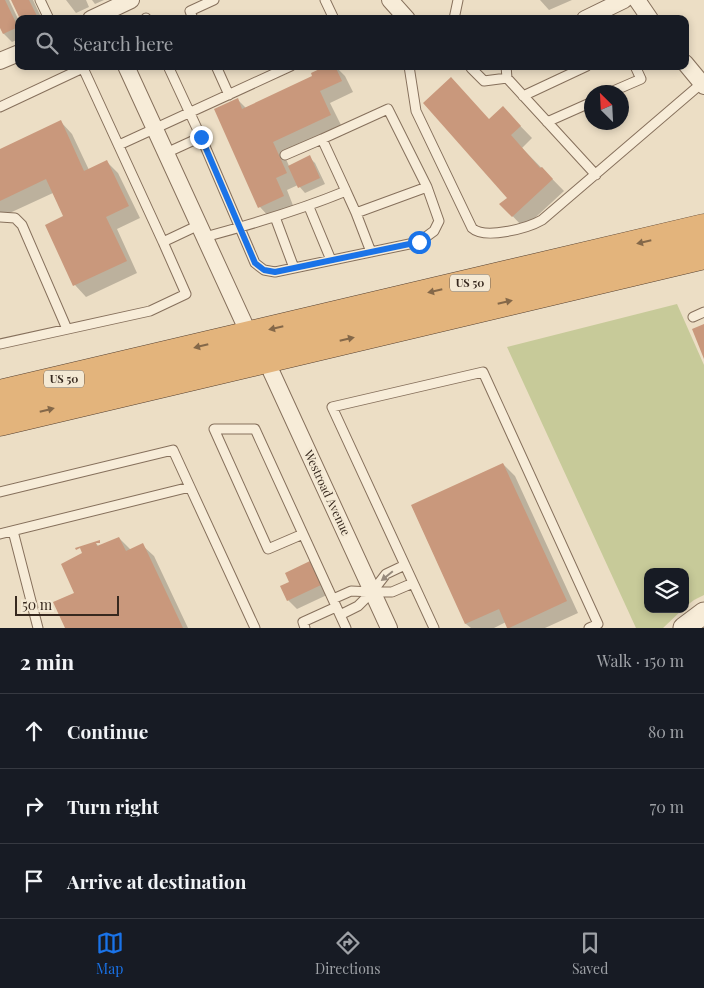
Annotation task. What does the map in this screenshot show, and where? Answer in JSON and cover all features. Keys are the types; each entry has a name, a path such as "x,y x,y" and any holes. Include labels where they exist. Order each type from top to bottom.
{"highway":[{"name":"US 50","path":"0,394 700,226"},
{"name":"US 50","path":"0,422 703,256"}],"street":[{"path":"103,15 131,0"},
{"path":"390,0 403,15"},
{"path":"593,15 624,0"},
{"path":"637,0 647,15"},
{"path":"0,61 15,54"},
{"path":"689,68 703,84"},
{"path":"128,70 249,334"},
{"name":"Westroad Avenue","path":"265,358 389,628"},
{"path":"684,628 704,613"}],"lane":[{"path":"40,0 47,15"},
{"path":"192,15 190,11 214,0"},
{"path":"326,0 332,15"},
{"path":"455,15 458,0"},
{"path":"0,107 79,70"},
{"path":"0,344 150,311 186,294 84,70"},
{"path":"170,70 255,263 264,270 275,272 419,242 434,231 439,221 427,187 388,109 285,155"},
{"path":"218,70 229,95"},
{"path":"119,145 282,70"},
{"path":"411,70 416,111 452,189 474,230 492,233 532,226 542,220 703,84"},
{"path":"473,70 484,82 507,78"},
{"path":"506,70 507,78 596,175"},
{"path":"523,96 578,70"},
{"path":"627,85 640,79 636,70"},
{"path":"548,122 584,106"},
{"path":"166,153 201,137"},
{"path":"322,139 356,213 371,252"},
{"path":"356,213 427,187"},
{"path":"163,242 202,231 239,227 275,217 346,191"},
{"path":"309,206 331,260"},
{"path":"0,217 14,218 22,225 68,329"},
{"path":"275,217 294,268"},
{"path":"693,317 704,312"},
{"path":"434,628 332,407 483,372 595,627"},
{"path":"303,534 268,549 214,428 255,429 346,628"},
{"path":"0,492 172,450 255,628"},
{"path":"0,534 190,487"},
{"path":"13,531 38,628"},
{"path":"336,607 358,606 386,574 405,565"},
{"path":"305,628 303,622 336,607 352,591 392,592 413,583"}],"green space":[{"path":"677,304 704,365 704,595 689,604 689,568 644,568 644,613 679,613 663,628 636,628 507,347"}],"building":[{"path":"0,0 5,0 15,21 15,28 3,34 0,28"},
{"path":"11,0 29,0 36,15 18,15"},
{"path":"317,70 337,70 342,81 320,91 331,115 273,142 287,173 276,178 284,196 258,208 214,109 238,98 242,109 312,76 311,73"},
{"path":"451,77 489,119 503,106 521,126 511,135 540,168 542,167 553,179 512,217 499,204 507,198 423,103"},
{"path":"61,120 84,171 107,160 129,206 106,217 127,261 73,286 45,225 63,216 46,179 0,201 0,149"},
{"path":"310,155 320,178 298,188 288,166"},
{"path":"704,324 704,359 692,329"},
{"path":"503,463 567,601 509,628 507,628 499,609 465,624 411,505"},
{"path":"119,537 126,551 143,543 183,628 65,628 53,602 74,593 61,564 82,553 80,548 76,550 75,548 100,540 100,543 96,543 97,546"},
{"path":"310,561 321,585 287,601 280,586 289,582 285,573"}],"route":[{"path":"201,137 255,263 264,270 275,272 419,242"}]}
